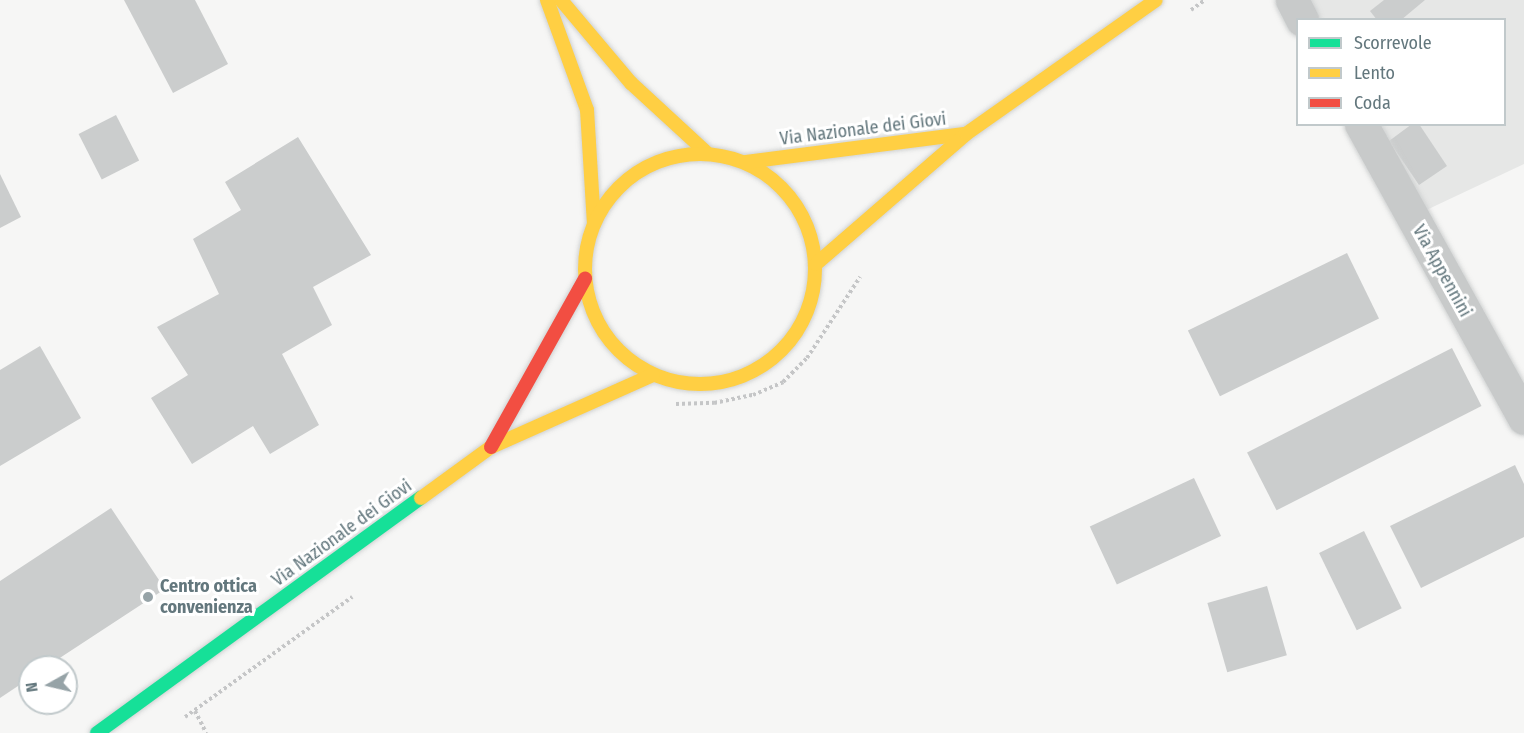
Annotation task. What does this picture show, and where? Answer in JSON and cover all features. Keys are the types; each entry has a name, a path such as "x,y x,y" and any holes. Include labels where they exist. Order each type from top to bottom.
{"main road":[{"path":"547,0 587,110 594,223"},
{"path":"561,0 631,83 706,152"},
{"path":"966,134 1156,0"},
{"name":"Via Nazionale dei Giovi","path":"746,162 966,134"},
{"name":"Via Nazionale dei Giovi","path":"816,264 966,134"},
{"path":"706,152 746,162 767,174 799,207 808,225 816,264 813,293 804,321 786,347 762,367 735,380 705,385 653,375 627,359 606,337 591,309 585,279 586,250 594,223 615,190 641,168 666,158 706,152"},
{"name":"Via Nazionale dei Giovi","path":"491,447 585,279"},
{"name":"Via Nazionale dei Giovi","path":"97,733 491,447 653,375"}],"street":[{"path":"1292,0 1301,18"},
{"name":"Via Appennini","path":"1362,126 1524,417"}],"shaded area":[{"path":"1300,0 1524,0 1524,164 1420,213 1371,126 1506,126 1506,18 1310,18"}],"building":[{"path":"124,0 195,0 228,64 173,93"},
{"path":"1384,0 1425,0 1403,18 1375,18 1370,11"},
{"path":"116,115 139,160 102,180 79,134"},
{"path":"1409,126 1420,126 1447,166 1419,185 1389,141"},
{"path":"298,137 371,255 313,287 332,325 282,354 319,425 270,454 253,426 192,464 151,398 188,375 157,327 219,294 193,239 241,210 225,182"},
{"path":"0,174 21,217 0,228"},
{"path":"1347,253 1379,319 1220,396 1188,331"},
{"path":"40,346 81,418 0,466 0,370"},
{"path":"1452,348 1482,406 1277,510 1247,452"},
{"path":"1515,465 1524,484 1524,537 1421,588 1390,526"},
{"path":"1194,478 1221,536 1117,585 1090,527"},
{"path":"111,508 165,589 64,655 18,655 18,686 0,698 0,581"},
{"path":"1364,531 1402,608 1357,630 1319,553"},
{"path":"1267,586 1287,655 1227,672 1207,603"}],"traffic: fast":[{"path":"97,733 421,498"}],"traffic: slow":[{"path":"547,0 587,110 594,223"},
{"path":"561,0 631,83 706,152"},
{"path":"816,264 966,134 1156,0"},
{"path":"746,162 966,134"},
{"path":"689,154 711,154 744,162 764,173 782,187 796,205 807,225 813,246 815,269 813,292 807,313 796,333 782,351 764,365 744,376 711,384 689,384 656,376 636,365 618,351 604,333 593,313 585,280 585,258 593,225 604,205 618,187 636,173 656,162 689,154"},
{"path":"421,498 491,447 653,375"}],"traffic: jam":[{"path":"491,447 585,279"}],"place":[{"name":"Centro ottica convenienza","path":"148,597"}]}
